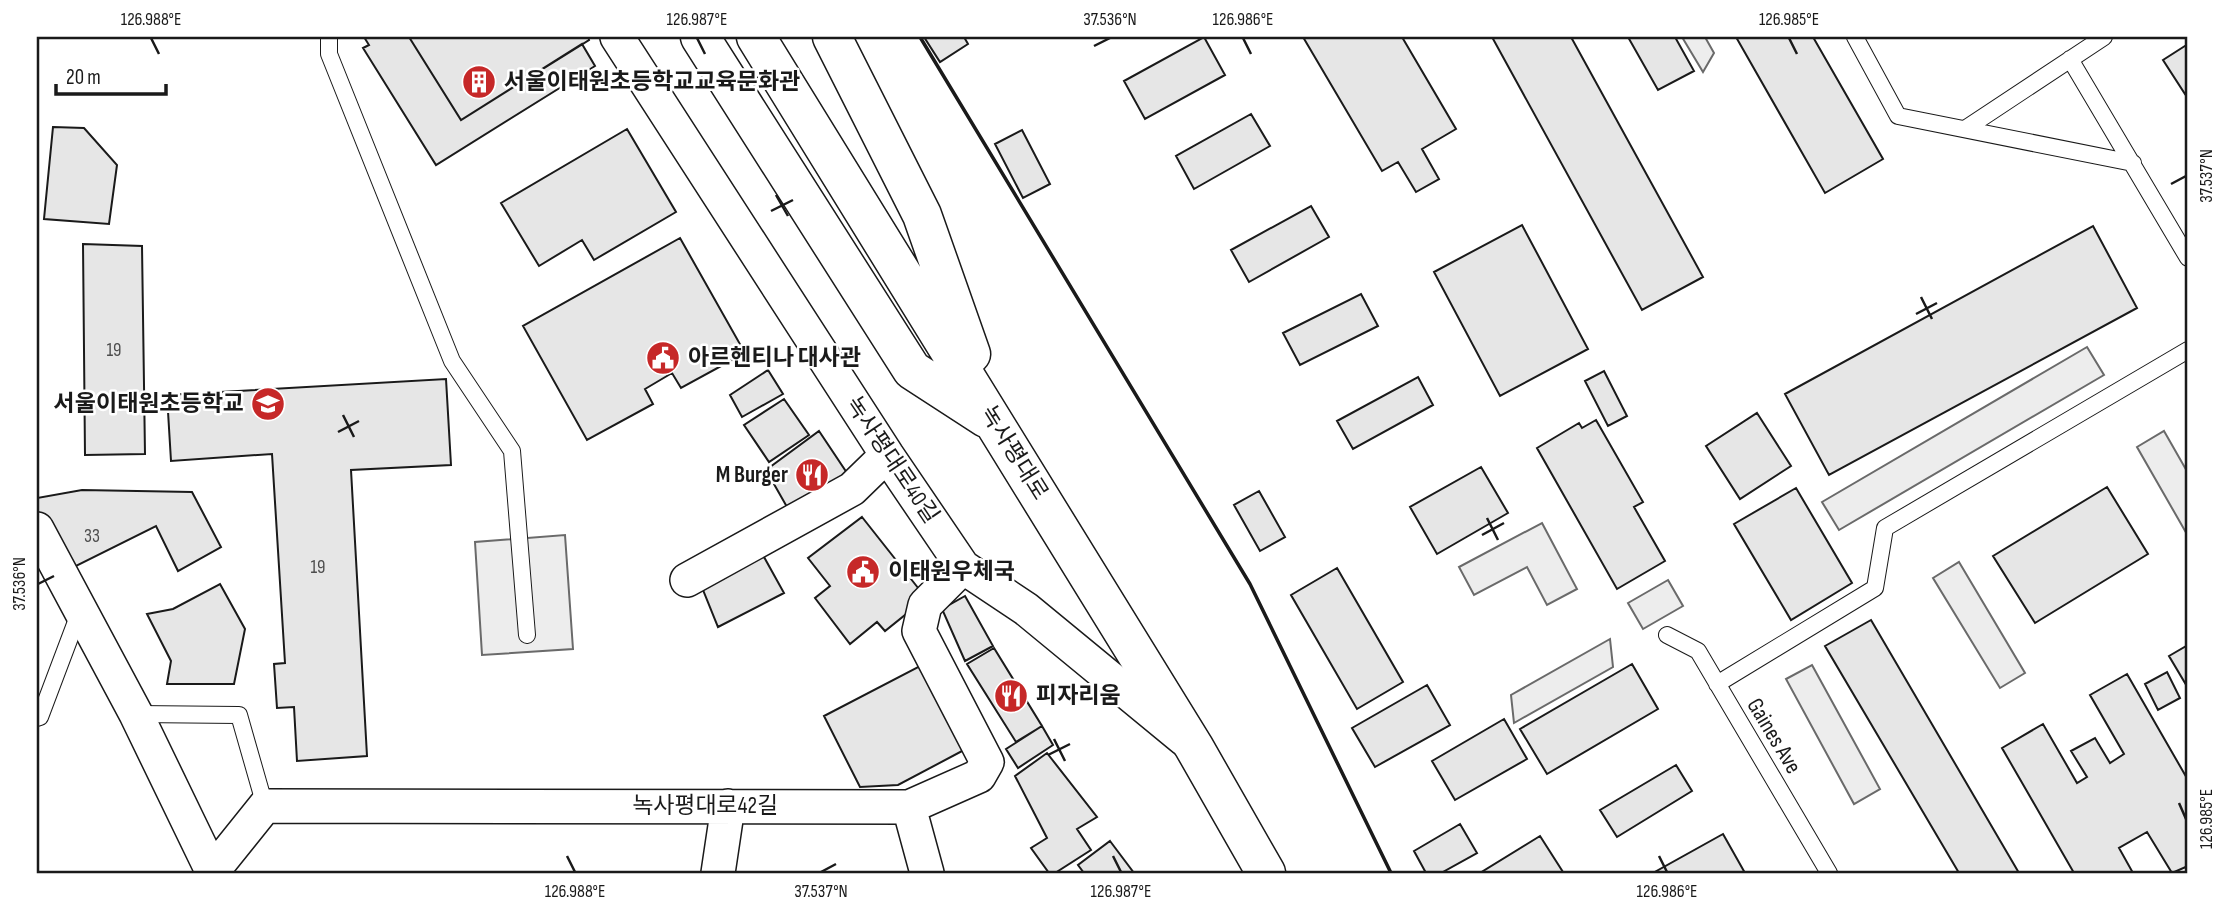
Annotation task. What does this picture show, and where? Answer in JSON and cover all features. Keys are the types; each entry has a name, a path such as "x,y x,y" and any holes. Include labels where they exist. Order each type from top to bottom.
{"main road":[{"path":"700,37 912,370 997,425"},
{"name":"녹사평대로","path":"756,37 1194,747 1266,873"},
{"path":"818,37 922,215"},
{"path":"832,37 922,215 997,425"}],"street":[{"name":"녹사평대로40길","path":"617,37 887,455 964,567 1026,609 1194,747"},
{"path":"687,580 852,489 887,455"},
{"path":"37,529 136,714 212,873 265,806"},
{"name":"녹사평대로42길","path":"265,806 909,807 979,776 986,762 919,631 925,605 964,567"},
{"path":"718,873 728,806"},
{"path":"909,807 927,873"}],"lane":[{"path":"330,37 328,54 452,361 512,451 527,635"},
{"path":"1855,37 1898,116 2133,163"},
{"path":"1965,129 2104,37"},
{"path":"2070,59 2188,258"},
{"path":"1717,684 1875,589 1885,528 2188,350"},
{"path":"37,718 40,717 80,611"},
{"name":"Gaines Ave","path":"1667,635 1698,651 1829,873"},
{"path":"136,714 239,715 265,806"}],"shaded area":[{"path":"1682,37 1705,37 1714,53 1703,72"},
{"path":"2087,347 2104,375 1839,530 1822,502"},
{"path":"2164,431 2188,473 2188,536 2137,447"},
{"path":"1542,523 1577,589 1547,605 1527,567 1474,595 1459,567"},
{"path":"565,535 573,649 482,655 475,542"},
{"path":"1959,562 2025,673 2000,688 1933,578"},
{"path":"1668,580 1683,606 1643,629 1628,603"},
{"path":"1610,639 1613,667 1514,723 1511,695"},
{"path":"1812,665 1880,789 1854,804 1786,679"}],"building":[{"path":"364,37 409,37 461,120 582,44 595,66 436,165 363,48 369,45"},
{"name":"서울이태원초등학교교육문화관","path":"409,37 588,37 589,40 461,120"},
{"path":"924,37 964,37 968,44 940,62"},
{"path":"1204,37 1225,75 1145,119 1124,81"},
{"path":"1303,37 1402,37 1456,129 1422,149 1439,179 1416,192 1398,162 1382,171"},
{"path":"1492,37 1571,37 1703,277 1642,310"},
{"path":"1628,37 1675,37 1694,71 1658,90"},
{"path":"1736,37 1813,37 1883,159 1825,193"},
{"path":"2188,44 2188,92 2185,94 2163,60"},
{"path":"1251,114 1270,146 1194,189 1176,156"},
{"path":"53,127 84,128 117,165 109,224 44,219"},
{"path":"627,129 676,212 594,260 582,240 539,266 501,203"},
{"path":"1022,130 1050,184 1023,198 995,144"},
{"path":"1311,206 1329,237 1249,282 1231,250"},
{"path":"1522,225 1588,349 1500,396 1434,272"},
{"path":"2093,226 2137,308 1829,475 1785,394"},
{"path":"680,238 745,353 681,388 672,373 645,389 653,404 587,440 523,326"},
{"path":"83,244 142,246 145,454 85,455"},
{"path":"1361,294 1378,326 1300,365 1283,333"},
{"path":"768,370 783,394 742,417 730,395"},
{"path":"1604,371 1627,416 1608,426 1585,381"},
{"path":"1418,377 1433,405 1353,449 1337,421"},
{"path":"446,379 451,465 351,470 367,756 297,761 294,707 277,708 274,664 285,663 272,454 171,461 167,395"},
{"path":"784,399 809,435 769,462 744,425"},
{"path":"1757,413 1791,466 1740,499 1706,446"},
{"path":"1596,420 1643,502 1634,507 1665,561 1617,589 1537,448 1579,423 1582,428"},
{"path":"819,431 851,479 791,514 766,470"},
{"path":"1481,467 1508,513 1437,554 1410,507"},
{"path":"2107,487 2148,554 2035,623 1993,556"},
{"path":"1796,488 1852,583 1791,620 1734,524"},
{"path":"82,490 192,492 221,547 178,571 156,526 66,571 37,512 37,498"},
{"path":"1259,491 1285,537 1260,551 1234,505"},
{"name":"이태원우체국","path":"862,517 926,598 885,631 877,622 850,644 815,598 830,586 808,558"},
{"path":"759,548 784,593 718,627 699,580"},
{"path":"1337,568 1403,682 1357,709 1291,595"},
{"path":"220,584 245,629 234,684 167,684 171,661 147,614 173,609"},
{"path":"965,596 993,646 965,661 942,609"},
{"path":"1871,620 2019,873 1959,873 1825,646"},
{"path":"2188,645 2188,688 2169,656"},
{"path":"994,648 1042,726 1016,742 967,664"},
{"path":"1632,664 1658,709 1547,774 1520,729"},
{"path":"920,666 964,750 898,785 860,787 824,716"},
{"path":"2167,672 2180,698 2158,710 2145,684"},
{"path":"2127,674 2188,780 2188,866 2172,873 2147,832 2119,848 2133,873 2074,873 2002,748 2043,724 2077,783 2087,777 2071,751 2095,738 2110,763 2124,754 2090,695"},
{"path":"1427,685 1450,725 1375,767 1352,728"},
{"path":"1504,719 1527,759 1455,800 1432,761"},
{"path":"1042,726 1053,745 1018,768 1006,749"},
{"path":"1047,753 1097,817 1077,829 1091,850 1055,873 1049,873 1031,848 1047,838 1015,776"},
{"path":"1676,765 1692,791 1617,837 1600,810"},
{"path":"1460,824 1477,853 1441,873 1426,873 1414,851"},
{"path":"1723,834 1745,873 1653,873"},
{"path":"1540,836 1563,872 1480,873"},
{"path":"1110,841 1134,873 1084,873 1078,865"}],"wall":[{"path":"920,37 1250,584 1391,873"}],"place":[{"name":"서울이태원초등학교교육문화관","path":"479,82"},
{"name":"아르헨티나 대사관","path":"663,358"},
{"name":"서울이태원초등학교","path":"268,404"},
{"name":"M Burger","path":"812,475"},
{"name":"이태원우체국","path":"863,572"},
{"name":"피자리움","path":"1011,696"}]}
